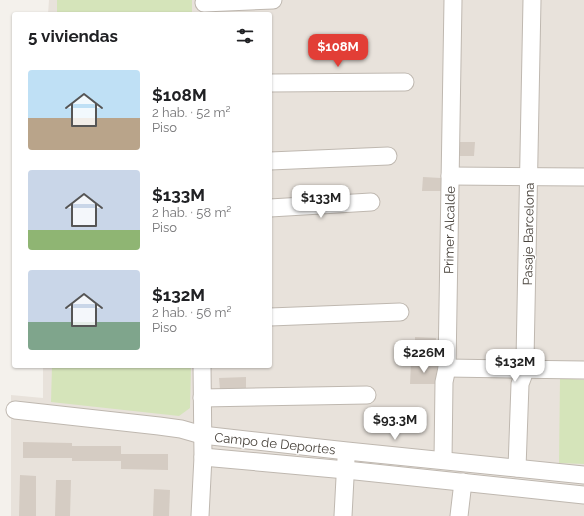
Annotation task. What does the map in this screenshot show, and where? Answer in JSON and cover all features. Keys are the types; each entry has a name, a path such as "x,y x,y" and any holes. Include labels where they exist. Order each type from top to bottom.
{"street":[{"path":"204,6 273,0"},
{"name":"Primer Alcalde","path":"443,460 453,0"},
{"name":"Pasaje Barcelona","path":"517,468 520,384 523,376 525,360 532,0"},
{"path":"272,83 405,82"},
{"path":"272,161 388,156"},
{"path":"450,176 584,177"},
{"path":"272,208 371,202"},
{"path":"272,317 400,312"},
{"path":"202,368 203,457 200,516 204,516"},
{"path":"446,368 584,370"},
{"path":"202,398 367,395"},
{"name":"Campo de Deportes","path":"15,410 160,426 182,429 202,435 584,475"},
{"path":"343,516 347,451"},
{"name":"Campo de Deportes","path":"203,457 346,470 584,495"},
{"path":"459,516 463,482"}],"shaded area":[{"path":"49,0 584,0 584,516 11,516 11,395 43,398 43,368 272,368 272,12 48,12"}],"green space":[{"path":"57,0 192,0 192,12 57,12"},
{"path":"52,368 191,368 190,408 179,416 51,402"},
{"path":"560,378 584,380 584,464 559,463"}],"building":[{"path":"459,142 475,142 474,156 459,156"},
{"path":"423,177 441,178 441,191 422,191"},
{"path":"415,337 436,338 435,352 415,351"},
{"path":"411,363 437,363 437,384 410,384"},
{"path":"246,377 246,389 220,390 219,378"},
{"path":"23,442 72,443 72,446 121,446 121,454 168,454 168,470 121,469 121,461 72,461 72,458 23,458"},
{"path":"20,475 36,476 36,516 19,516"},
{"path":"56,480 71,480 70,516 55,516"},
{"path":"154,489 170,490 169,516 153,516"}]}
